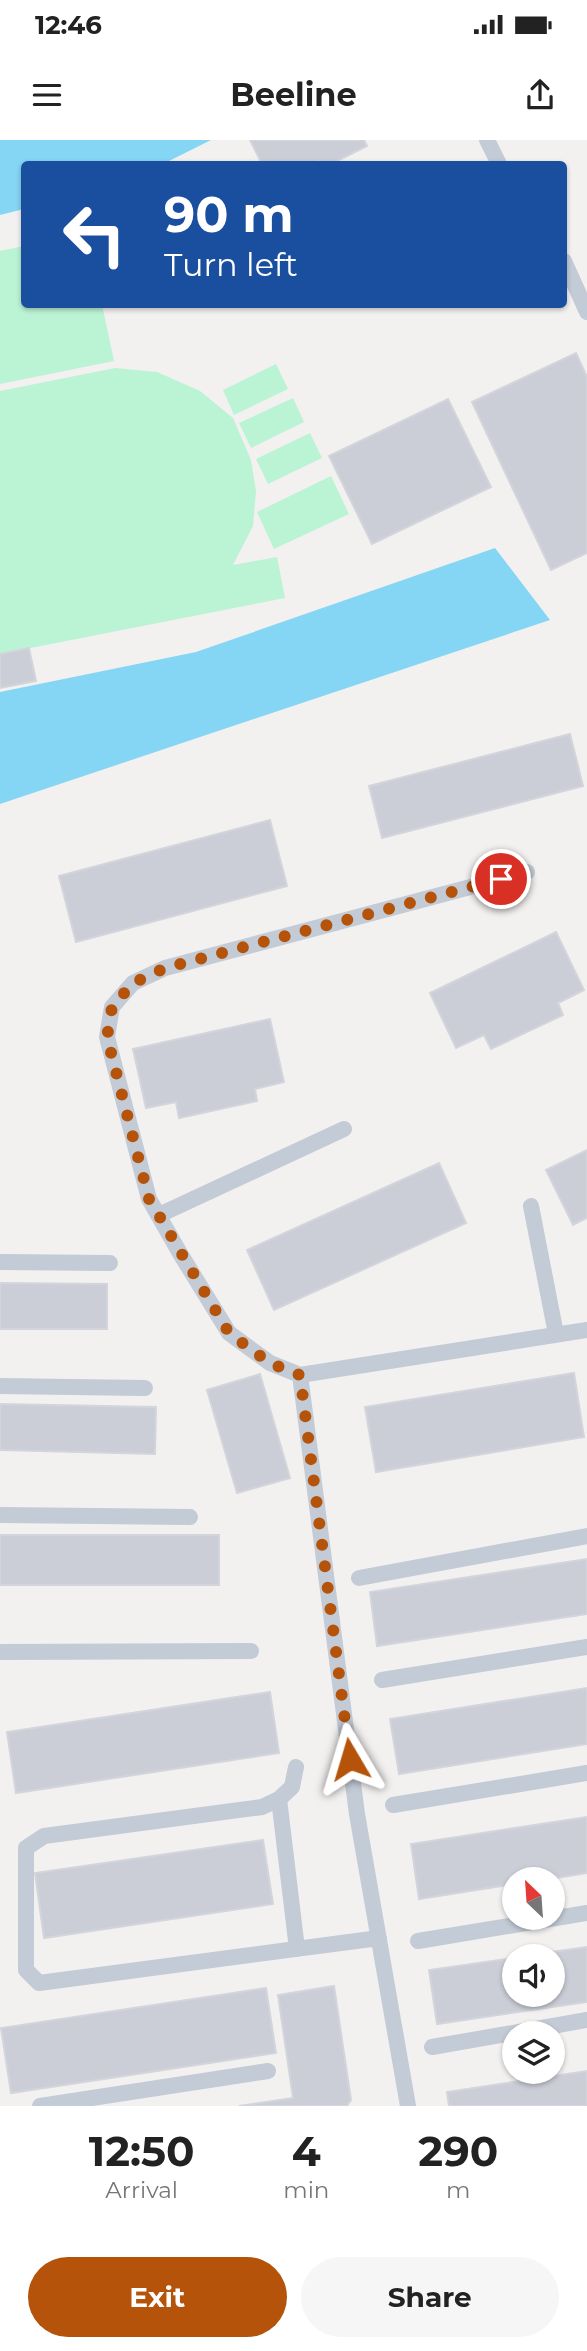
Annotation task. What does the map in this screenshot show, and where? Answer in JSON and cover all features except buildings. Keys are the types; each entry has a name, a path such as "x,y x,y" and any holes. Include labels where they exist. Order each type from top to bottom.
{"lane":[{"path":"487,140 498,161"},
{"path":"567,268 587,312"},
{"path":"527,872 165,968 133,983 112,1007 107,1037 149,1199 229,1333 270,1363 300,1375 587,1330"},
{"path":"159,1216 344,1129"},
{"path":"531,1206 556,1335"},
{"path":"0,1262 110,1263"},
{"path":"300,1375 357,1814 408,2106"},
{"path":"0,1386 145,1388"},
{"path":"0,1515 190,1517"},
{"path":"359,1578 587,1536"},
{"path":"382,1680 587,1647"},
{"path":"0,1652 251,1651"},
{"path":"296,1767 292,1787 279,1799 262,1807 44,1836 26,1848 26,1970 38,1983 379,1938"},
{"path":"393,1805 587,1773"},
{"path":"279,1799 297,1949"},
{"path":"418,1941 587,1913"},
{"path":"432,2047 587,2020"},
{"path":"40,2106 268,2071"}],"green space":[{"path":"21,247 21,308 103,308 114,361 0,384 0,251"},
{"path":"276,364 288,389 234,415 223,390"},
{"path":"115,368 157,372 200,391 233,418 251,460 256,491 253,526 233,565 277,557 285,598 0,654 0,391"},
{"path":"293,398 304,422 251,448 239,423"},
{"path":"310,433 322,458 268,484 256,459"},
{"path":"331,476 349,514 274,549 257,512"}],"water":[{"path":"0,140 211,140 169,161 21,161 21,210 0,215"},
{"path":"495,548 550,620 0,804 0,692 196,652"}],"route":[{"path":"350,1759 300,1375 270,1363 229,1333 149,1199 107,1037 112,1007 133,983 165,968 501,879"}]}
